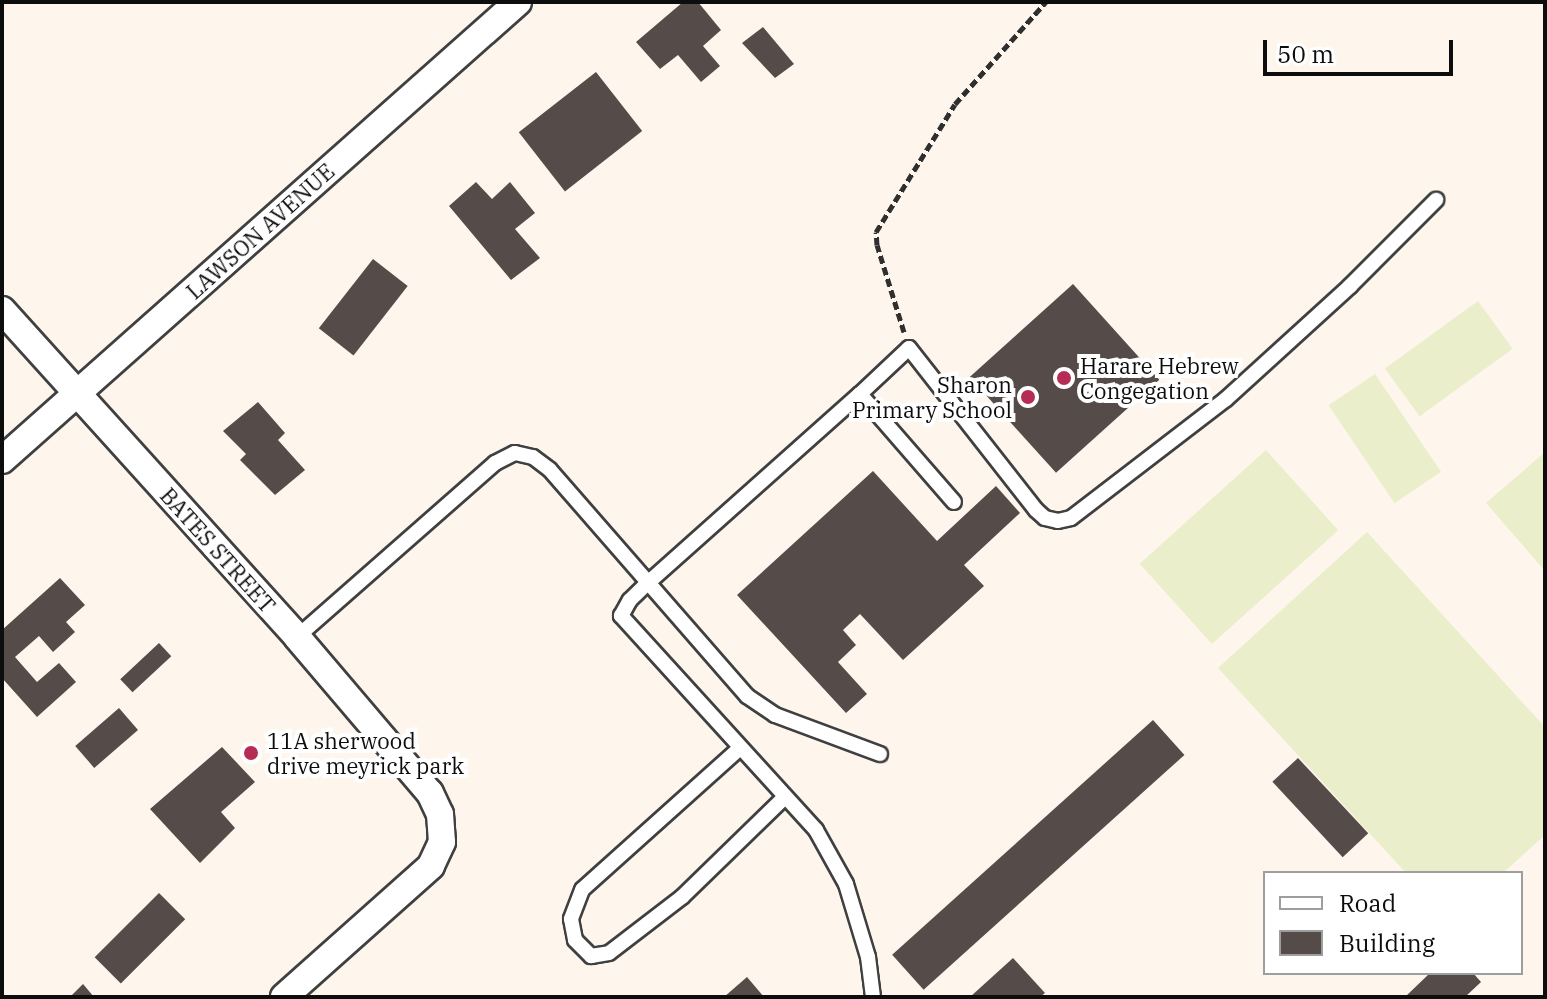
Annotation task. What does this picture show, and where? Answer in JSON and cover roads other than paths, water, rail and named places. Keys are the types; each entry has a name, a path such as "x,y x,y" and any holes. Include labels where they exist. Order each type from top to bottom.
{"street":[{"name":"LAWSON AVENUE","path":"2,460 518,2"},
{"name":"BATES STREET","path":"2,310 297,637 430,793 440,814 442,842 431,866 284,997"}],"lane":[{"path":"873,997 868,957 846,884 816,830 621,616 630,600 909,348 1036,510 1045,518 1058,521 1071,518 1226,399 1350,286 1436,200"},
{"path":"860,394 954,502"},
{"path":"297,637 495,463 515,453 533,457 550,470 760,708 880,754"},
{"path":"740,748 582,890 571,919 575,940 591,956 609,953 682,897 785,797"}],"place":[{"name":"Harare Hebrew Congegation","path":"1064,378"},
{"name":"Sharon Primary School","path":"1028,397"},
{"name":"11A sherwood drive meyrick park","path":"251,753"}]}
